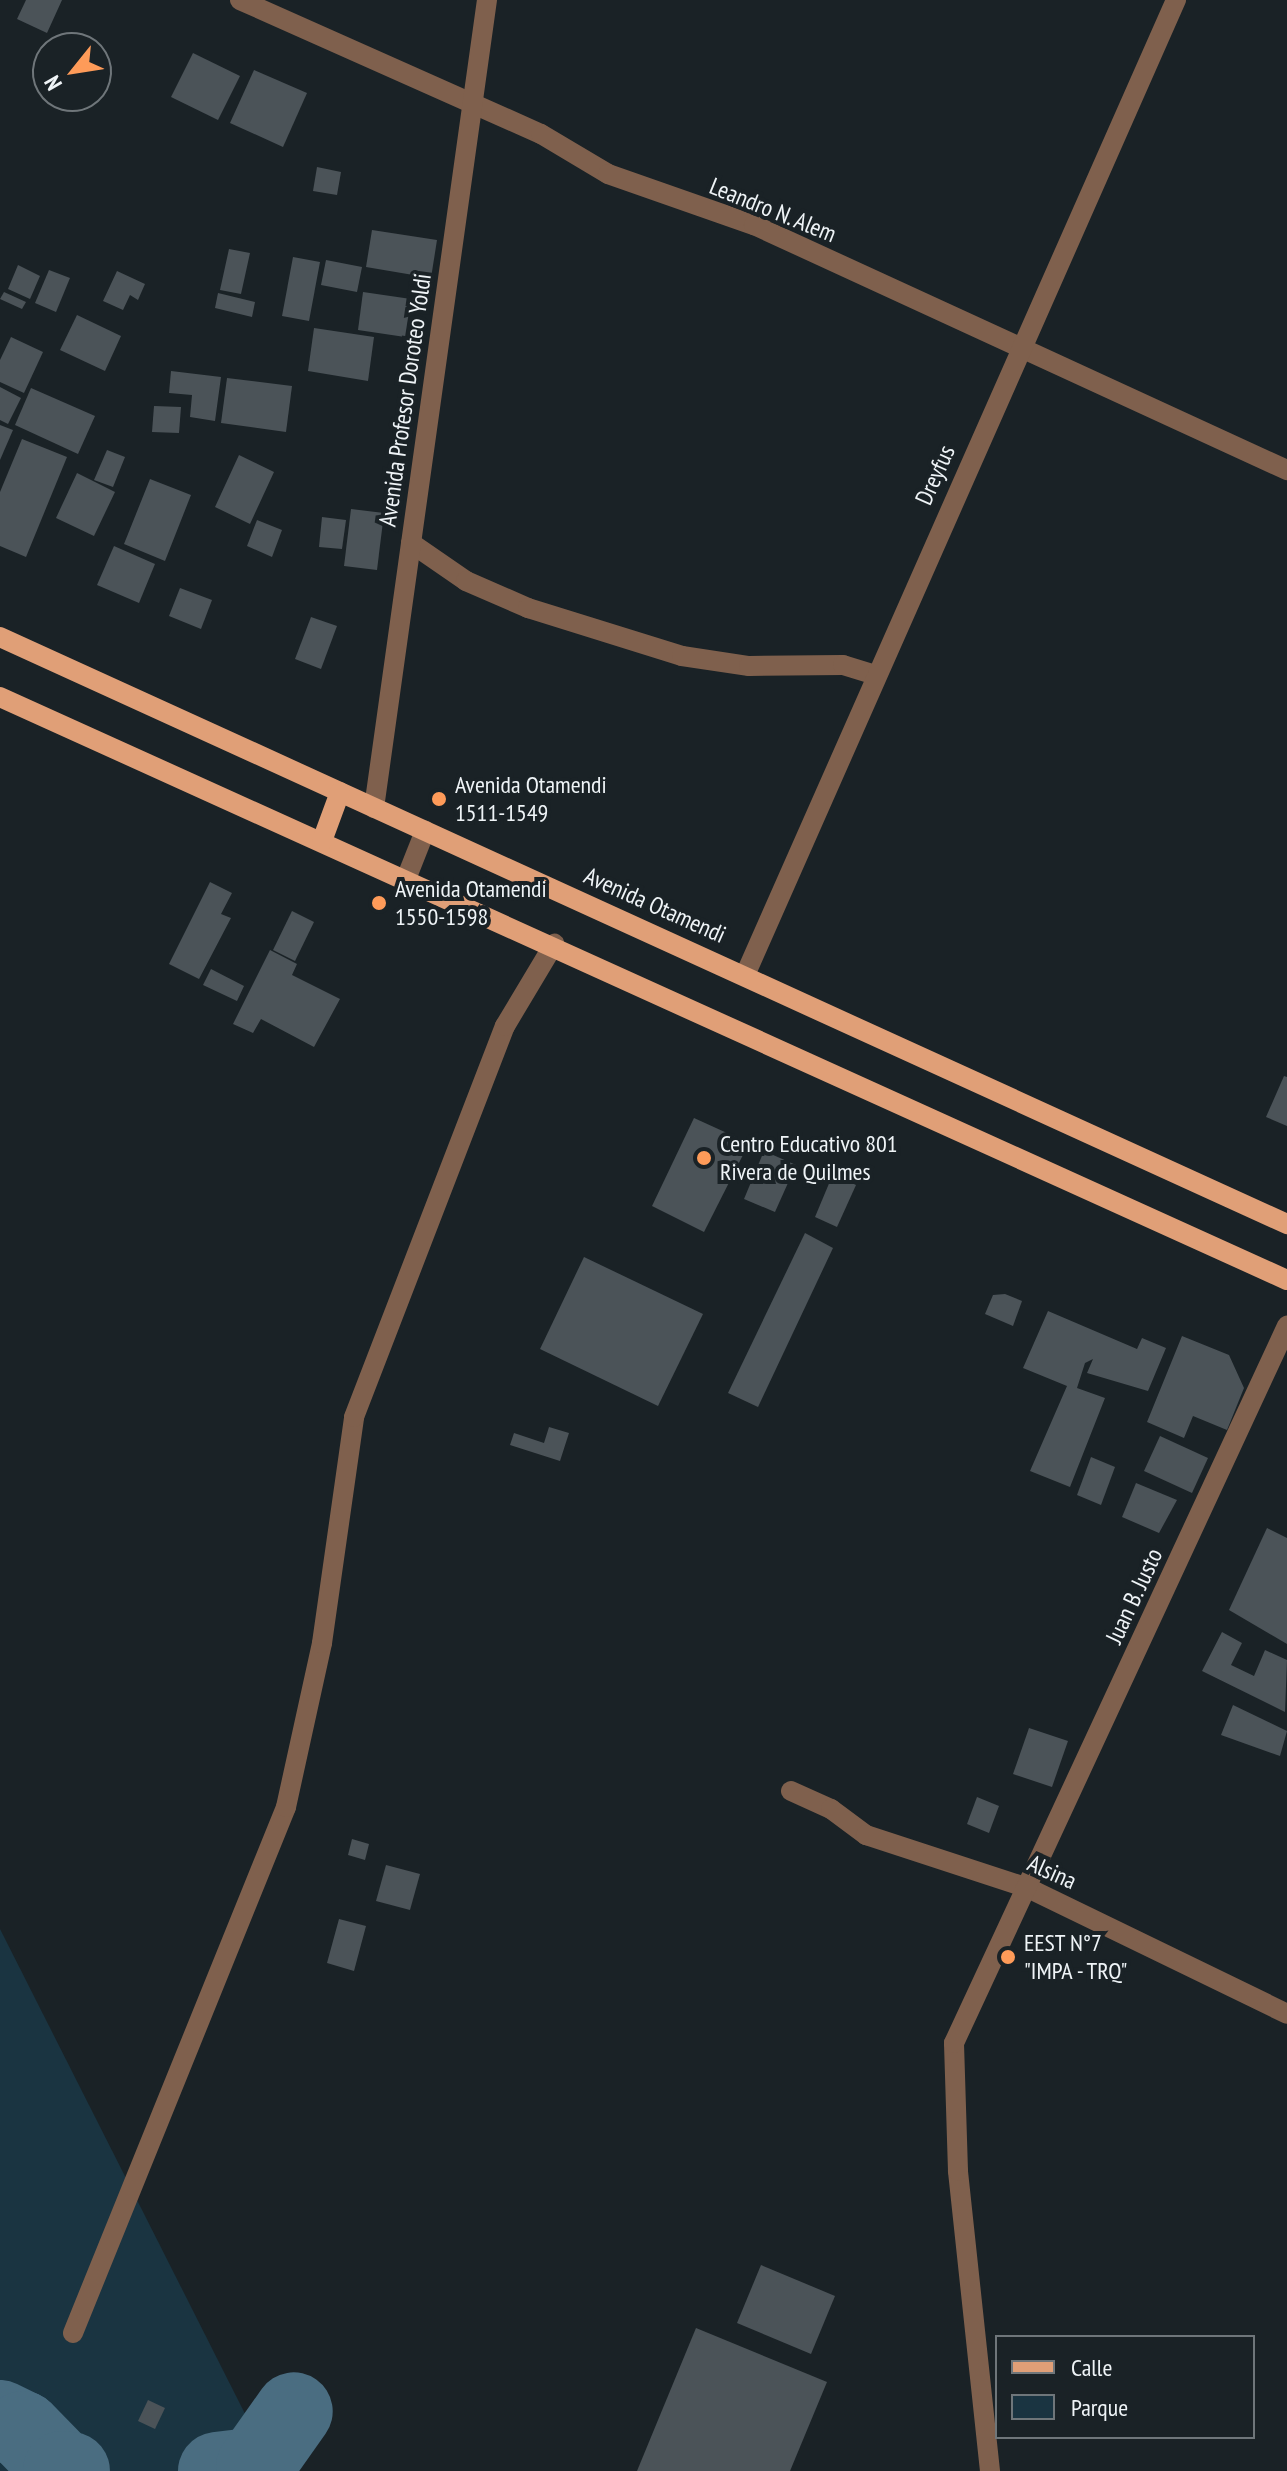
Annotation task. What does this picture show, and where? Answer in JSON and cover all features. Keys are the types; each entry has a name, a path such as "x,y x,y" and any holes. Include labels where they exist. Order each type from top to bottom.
{"main road":[{"name":"Avenida Otamendi","path":"0,637 746,973 1287,1224"},
{"path":"0,697 554,944 1287,1280"},
{"path":"322,841 340,792"}],"street":[{"name":"Leandro N. Alem","path":"240,0 472,107 541,134 608,174 754,225 1287,470"},
{"name":"Avenida Profesor Doroteo Yoldi","path":"374,808 487,0"},
{"name":"Dreyfus","path":"746,973 1020,346 1176,0"},
{"path":"411,543 466,581 528,608 682,656 749,666 843,665 876,675"},
{"path":"406,879 425,831"},
{"path":"73,2333 286,1807 322,1643 354,1417 505,1026 554,944"},
{"name":"Juan B. Justo","path":"990,2471 958,2171 954,2043 1287,1326"},
{"name":"Alsina","path":"791,1791 831,1809 866,1835 1028,1888 1287,2014"}],"green space":[{"path":"0,1929 274,2471 0,2471"}],"building":[{"path":"26,0 62,0 47,32 17,19"},
{"path":"193,53 240,76 218,120 171,97"},
{"path":"254,70 307,93 283,147 230,123"},
{"path":"317,167 341,172 337,195 313,191"},
{"path":"372,230 437,240 431,278 366,267"},
{"path":"229,249 250,253 241,294 220,290"},
{"path":"293,257 320,262 309,321 282,316"},
{"path":"326,260 362,267 357,292 321,285"},
{"path":"18,265 40,276 30,299 8,289"},
{"path":"49,270 70,278 56,312 35,303"},
{"path":"117,271 145,284 138,300 130,295 123,310 103,301"},
{"path":"4,292 26,302 22,309 0,299"},
{"path":"363,292 411,299 405,337 358,330"},
{"path":"218,293 255,302 252,317 215,308"},
{"path":"77,315 121,336 105,371 60,350"},
{"path":"314,328 374,337 368,381 308,371"},
{"path":"11,337 43,352 24,393 0,382 0,360"},
{"path":"171,371 221,377 215,421 190,417 192,395 169,393"},
{"path":"227,378 292,386 286,432 221,423"},
{"path":"0,387 21,398 8,424 0,420"},
{"path":"31,388 95,416 78,454 15,425"},
{"path":"154,406 181,407 179,433 152,432"},
{"path":"0,425 13,430 0,460"},
{"path":"22,439 67,457 26,557 0,546 0,492"},
{"path":"107,450 125,457 113,487 94,480"},
{"path":"239,455 274,472 250,524 215,507"},
{"path":"77,473 115,492 94,536 56,518"},
{"path":"150,479 191,495 165,561 124,544"},
{"path":"351,509 384,513 377,570 344,566"},
{"path":"322,517 346,520 342,549 319,547"},
{"path":"257,520 282,530 272,557 247,546"},
{"path":"114,546 155,564 139,603 97,585"},
{"path":"180,588 212,600 201,629 169,616"},
{"path":"311,617 337,626 321,669 295,659"},
{"path":"210,882 232,893 221,914 231,918 199,979 169,964"},
{"path":"292,911 314,922 295,961 273,950"},
{"path":"270,950 297,964 292,975 340,999 314,1047 261,1019 253,1033 233,1024"},
{"path":"211,969 244,986 237,1001 203,985"},
{"path":"1284,1076 1287,1077 1287,1126 1266,1117"},
{"path":"694,1118 749,1143 704,1232 652,1206"},
{"path":"764,1151 796,1165 775,1212 744,1199"},
{"path":"833,1174 856,1185 837,1227 815,1217"},
{"path":"805,1233 833,1248 758,1407 728,1393"},
{"path":"584,1257 703,1314 658,1406 540,1349"},
{"path":"1005,1294 1022,1301 1013,1326 985,1314 993,1295"},
{"path":"1048,1311 1137,1349 1142,1338 1166,1348 1148,1391 1087,1373 1093,1359 1085,1363 1077,1388 1105,1398 1070,1487 1030,1471 1067,1386 1023,1368"},
{"path":"1182,1336 1229,1355 1244,1388 1227,1430 1193,1416 1184,1438 1147,1422"},
{"path":"549,1427 569,1433 560,1461 510,1445 514,1433 544,1443"},
{"path":"1160,1436 1208,1458 1192,1493 1144,1471"},
{"path":"1091,1457 1115,1467 1101,1505 1077,1495"},
{"path":"1136,1483 1177,1500 1159,1533 1122,1517"},
{"path":"1267,1528 1287,1538 1287,1644 1229,1610"},
{"path":"1222,1632 1242,1643 1231,1665 1254,1676 1265,1650 1287,1660 1285,1712 1202,1671"},
{"path":"1233,1705 1287,1731 1280,1756 1221,1735"},
{"path":"1029,1728 1068,1741 1052,1787 1013,1774"},
{"path":"977,1797 999,1806 989,1833 967,1824"},
{"path":"352,1839 369,1844 365,1860 348,1855"},
{"path":"386,1865 420,1874 410,1910 376,1901"},
{"path":"339,1919 366,1926 354,1971 327,1963"},
{"path":"761,2265 835,2296 811,2354 737,2323"},
{"path":"696,2328 827,2382 790,2471 637,2471"},
{"path":"148,2400 165,2408 155,2429 138,2421"}],"waterway":[{"path":"217,2471 255,2466 294,2411"},
{"path":"0,2419 23,2430 62,2470 71,2471"}],"place":[{"name":"Avenida Otamendi 1511-1549","path":"439,799"},
{"name":"Avenida Otamendi 1550-1598","path":"379,903"},
{"name":"Centro Educativo 801 Rivera de Quilmes","path":"704,1158"},
{"name":"EEST N°7 \"IMPA - TRQ\"","path":"1008,1957"}]}
